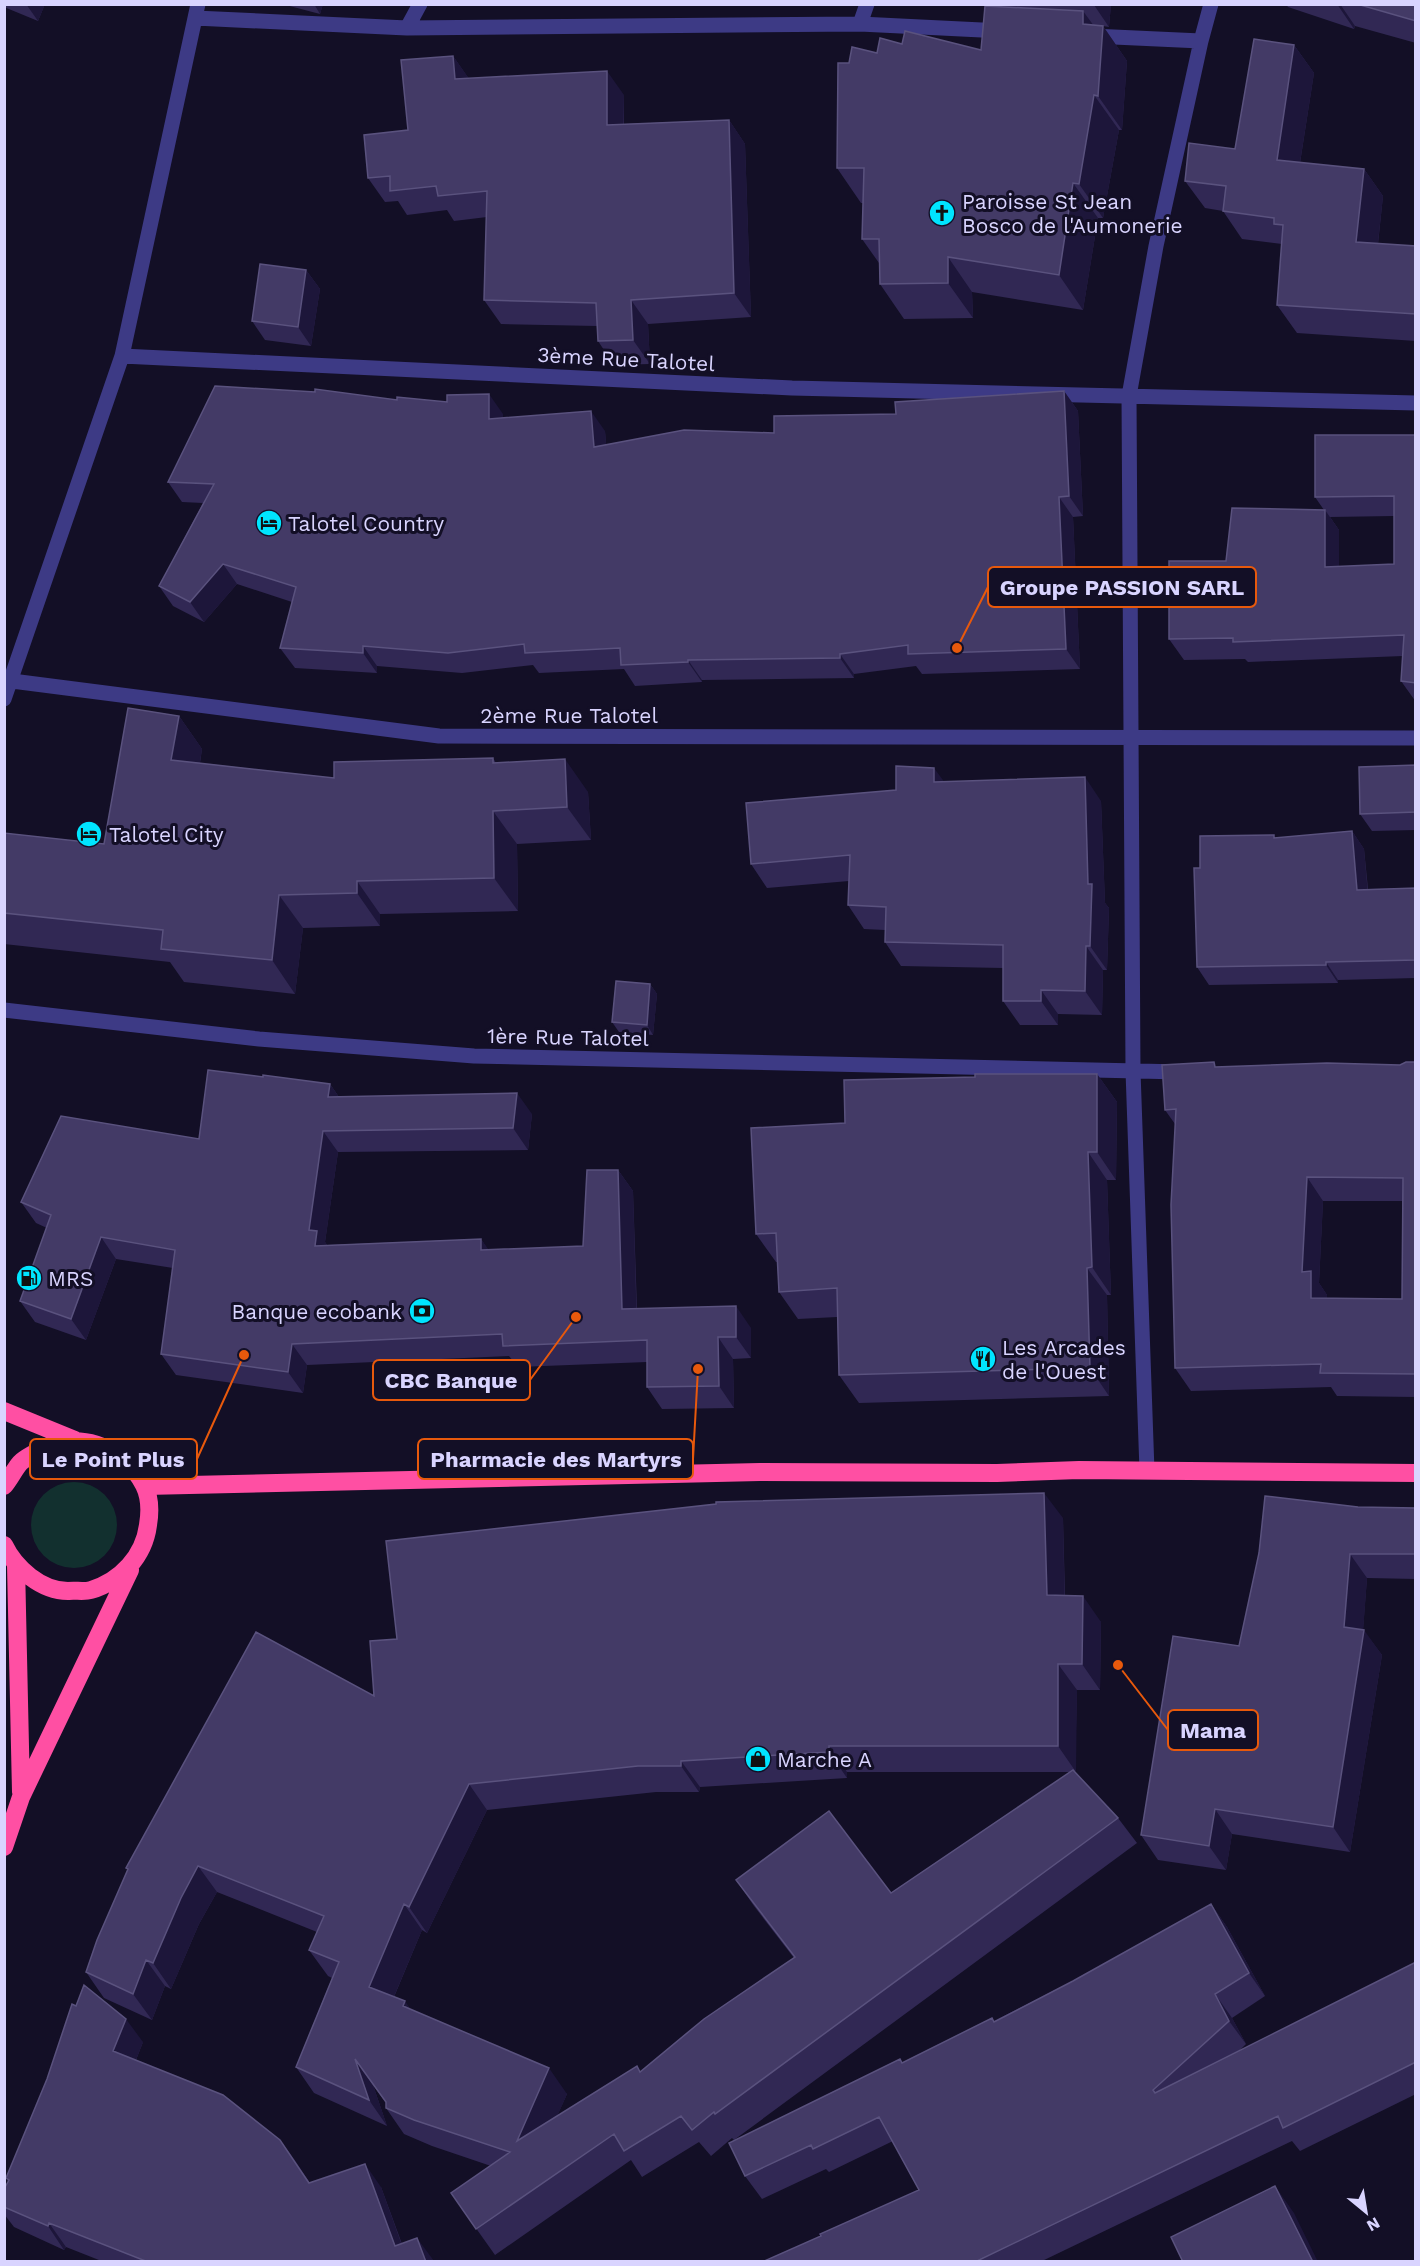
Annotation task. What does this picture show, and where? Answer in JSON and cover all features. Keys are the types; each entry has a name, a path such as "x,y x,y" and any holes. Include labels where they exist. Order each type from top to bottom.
{"highway":[{"path":"4,1411 75,1440 104,1446 120,1456 128,1462 145,1486 150,1512 147,1539 21,1797 4,1847"},
{"path":"4,1486 21,1462 46,1446 75,1440"},
{"path":"145,1486 760,1472 997,1473 1079,1470 1416,1473"},
{"path":"4,1545 16,1564 37,1582 62,1591 90,1590 114,1580 134,1562"},
{"path":"16,1564 21,1797"}],"street":[{"path":"407,27 420,4"},
{"path":"860,24 867,4"},
{"path":"1147,1471 1133,1071 1129,396 1156,246 1211,4"},
{"path":"4,699 122,356 197,11 407,27 860,24 1013,32"},
{"path":"1072,35 1201,41"},
{"name":"3ème Rue Talotel","path":"122,356 792,388 1416,403"},
{"name":"2ème Rue Talotel","path":"12,681 439,736 1416,738"},
{"name":"1ère Rue Talotel","path":"4,1010 259,1040 474,1056 1192,1072"}],"green space":[{"path":"74,1482 91,1485 105,1494 114,1508 117,1525 114,1542 105,1556 91,1565 74,1568 57,1565 43,1556 34,1542 31,1525 34,1508 43,1494 57,1485"}],"building":[{"path":"1357,4 1416,4 1416,21"},
{"path":"985,6 1083,11 1083,24 1103,26 1098,96 1094,95 1079,184 1073,183 1059,275 948,257 948,283 880,284 879,239 862,239 864,168 837,168 838,63 849,63 852,47 877,53 880,38 902,44 905,31 981,50"},
{"path":"1254,39 1294,45 1277,160 1364,169 1356,242 1416,246 1416,314 1277,305 1283,225 1274,224 1274,218 1223,211 1226,186 1185,181 1189,143 1235,149"},
{"path":"453,56 455,79 607,71 607,125 729,120 734,293 631,300 633,340 598,341 596,303 484,300 487,191 438,196 436,186 390,191 390,176 368,178 364,135 408,130 401,60"},
{"path":"260,264 306,270 298,327 252,321"},
{"path":"215,386 315,392 315,389 397,400 397,397 447,402 447,395 489,394 489,419 591,411 594,447 684,430 774,433 774,416 896,414 895,402 1064,391 1069,496 1059,497 1066,649 908,654 908,645 840,654 840,658 688,660 688,662 621,665 620,648 525,653 524,644 448,653 363,646 363,653 280,648 296,587 223,564 190,602 159,586 214,484 168,482"},
{"path":"1315,435 1416,435 1416,683 1401,681 1404,635 1233,642 1233,638 1169,639 1169,561 1226,561 1232,508 1325,510 1325,567 1394,564 1394,496 1315,497"},
{"path":"128,708 179,716 171,760 334,778 334,762 493,758 493,763 565,759 567,807 493,811 494,878 357,881 357,893 279,895 272,960 161,949 163,930 4,913 4,833 104,844"},
{"path":"1416,765 1416,812 1360,814 1359,767"},
{"path":"896,766 934,768 934,782 1085,777 1088,884 1092,884 1090,946 1086,946 1085,991 1041,990 1041,1001 1003,1001 1003,945 885,942 886,907 848,905 850,855 751,864 746,803 896,790"},
{"path":"1352,831 1357,890 1416,888 1416,960 1326,962 1326,965 1197,967 1194,868 1200,868 1200,836 1274,835 1274,838"},
{"path":"616,981 650,984 647,1025 612,1022"},
{"path":"1214,1062 1215,1067 1327,1063 1400,1065 1406,1062 1416,1062 1416,1374 1320,1373 1321,1364 1175,1368 1171,1205 1176,1109 1165,1110 1162,1065","holes":["1307,1177 1403,1178 1402,1299 1311,1298 1311,1271 1302,1272"]},
{"path":"208,1070 330,1084 328,1097 517,1093 513,1128 323,1131 309,1230 317,1231 315,1246 481,1239 481,1250 583,1246 587,1170 618,1170 622,1309 736,1306 736,1337 718,1337 719,1386 647,1387 647,1340 503,1346 502,1334 292,1344 288,1372 161,1354 175,1250 101,1237 71,1319 20,1301 51,1215 21,1202 61,1116 199,1139"},
{"path":"975,1074 1097,1074 1097,1152 1088,1152 1092,1267 1087,1268 1090,1368 839,1375 837,1288 779,1292 776,1233 756,1234 751,1128 845,1123 844,1080 975,1077"},
{"path":"1044,1493 1047,1595 1083,1596 1082,1664 1058,1664 1058,1746 829,1746 829,1752 681,1761 681,1766 638,1766 469,1784 409,1907 404,1904 369,1987 405,2001 403,2006 549,2068 517,2141 637,2066 640,2072 704,2019 795,1957 736,1880 829,1811 891,1893 1073,1770 1118,1818 692,2130 681,2116 624,2151 614,2134 476,2229 451,2193 510,2152 414,2120 386,2108 386,2102 355,2059 369,2100 296,2067 339,1962 309,1950 324,1916 198,1866 181,1898 153,1963 146,1960 133,1994 86,1972 97,1940 128,1869 126,1868 256,1632 374,1696 370,1641 397,1639 386,1541 716,1504 716,1502"},
{"path":"1265,1496 1358,1507 1416,1508 1416,1554 1350,1554 1344,1627 1364,1630 1333,1827 1215,1809 1209,1846 1141,1835 1173,1636 1239,1646 1259,1553"},
{"path":"1211,1904 1249,1973 1215,1994 1229,2021 1153,2090 1155,2093 1416,1962 1416,2062 1283,2128 1278,2116 975,2262 762,2262 919,2190 879,2117 813,2149 811,2145 745,2176 729,2143 900,2059 902,2063 992,2018 994,2022"},
{"path":"84,1985 126,2019 113,2051 223,2095 280,2140 309,2183 365,2164 395,2246 417,2238 426,2262 148,2262 49,2223 48,2226 4,2207 4,2189 9,2180 6,2178 47,2079 72,2004 76,2006"},
{"path":"1275,2186 1313,2262 1183,2262 1171,2237"}],"place":[{"name":"Paroisse St Jean Bosco de l'Aumonerie","path":"942,213"},
{"name":"Talotel Country","path":"269,523"},
{"name":"Groupe PASSION SARL","path":"957,648"},
{"name":"Talotel City","path":"89,834"},
{"name":"MRS","path":"29,1278"},
{"name":"Banque ecobank","path":"422,1311"},
{"name":"CBC Banque","path":"576,1317"},
{"name":"Le Point Plus","path":"244,1355"},
{"name":"Les Arcades de l'Ouest","path":"983,1359"},
{"name":"Pharmacie des Martyrs","path":"698,1369"},
{"name":"Mama","path":"1118,1665"},
{"name":"Marche A","path":"758,1759"}]}
